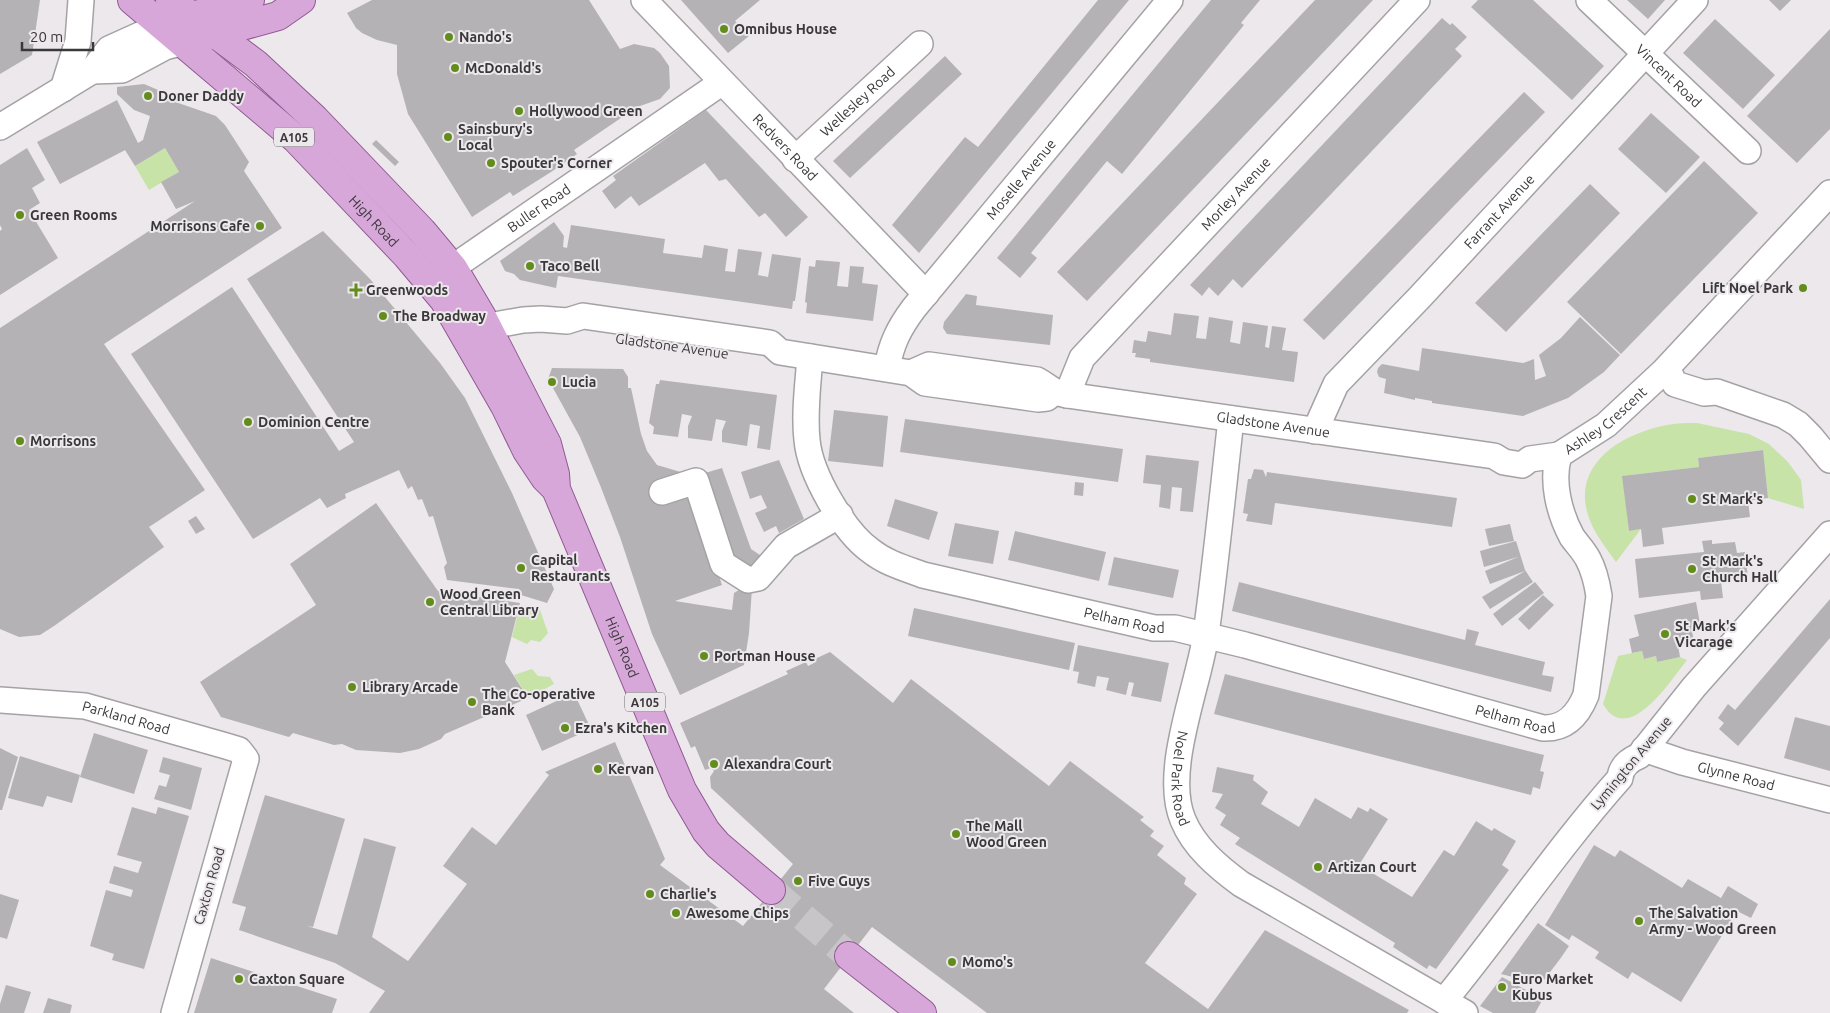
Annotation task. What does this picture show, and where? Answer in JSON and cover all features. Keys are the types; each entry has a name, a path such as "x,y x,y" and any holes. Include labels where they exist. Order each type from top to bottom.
{"main road":[{"name":"High Road","path":"132,0 166,12 184,42 296,139 474,328"},
{"path":"166,12 191,16 250,0"},
{"path":"184,42 278,16 302,0"},
{"name":"High Road","path":"191,16 256,64 315,119 422,231 453,268 474,328 505,406 527,452 545,478 556,489 682,790 706,831 718,845 772,890"},
{"path":"849,956 922,1013"}],"street":[{"path":"63,88 78,41 81,0"},
{"name":"Redvers Road","path":"644,0 926,294"},
{"name":"Moselle Avenue","path":"887,368 891,345 900,327 1170,0"},
{"name":"Morley Avenue","path":"1060,394 1082,358 1417,0"},
{"name":"Vincent Road","path":"1588,0 1748,151"},
{"name":"Farrant Avenue","path":"1315,431 1336,384 1420,297 1695,0"},
{"path":"0,127 92,70 109,49 147,30 166,12"},
{"path":"92,70 122,70 166,47 184,42"},
{"name":"Wellesley Road","path":"795,159 920,44"},
{"name":"Buller Road","path":"430,283 722,83"},
{"path":"1830,193 1666,373 1675,384 1704,393 1717,392 1783,415 1810,436 1830,460"},
{"name":"Gladstone Avenue","path":"474,328 541,318 567,321 583,316 770,343 780,352 911,373 925,383 1029,398 1047,398 1060,394 1494,456 1506,451 1523,454 1530,459 1560,455"},
{"name":"Pelham Road","path":"810,356 806,415 807,443 813,463 851,532 869,550 888,562 922,575 1154,628 1176,628 1206,635 1543,728 1561,726 1580,710"},
{"name":"Ashley Crescent","path":"1580,710 1586,695 1598,596 1596,581 1588,560 1572,536 1555,484 1560,455 1606,426 1666,373"},
{"name":"Noel Park Road","path":"1231,419 1206,635 1176,770 1182,819 1199,847 1226,873 1260,896 1455,1007"},
{"path":"662,492 696,482 723,564 748,580 758,578 786,546 840,515"},
{"name":"Lymington Avenue","path":"1455,1007 1520,905 1573,832 1620,778 1621,771 1644,749 1694,687 1830,534"},
{"name":"Parkland Road","path":"0,700 85,706 239,750 246,759"},
{"name":"Glynne Road","path":"1644,749 1682,762 1830,800"},
{"name":"Caxton Road","path":"174,1013 246,759"}],"green space":[{"path":"165,148 179,172 149,190 135,166"},
{"path":"1697,423 1749,434 1769,444 1788,462 1801,480 1804,509 1768,498 1762,450 1698,458 1699,467 1623,476 1629,531 1641,529 1616,562 1593,528 1585,503 1586,485 1592,470 1602,456 1631,436 1667,425"},
{"path":"520,606 539,607 548,633 540,642 531,640 527,644 512,637"},
{"path":"1642,651 1644,659 1656,656 1657,662 1680,657 1687,660 1648,706 1636,715 1624,718 1613,716 1603,704 1618,656"},
{"path":"532,669 538,676 550,677 554,684 528,698 514,675"}],"building":[{"path":"0,0 40,0 32,55 0,74"},
{"name":"Hollywood Green","path":"372,0 589,0 620,49 634,44 654,48 660,53 669,66 670,88 660,99 637,107 574,150 577,154 551,172 513,196 510,192 472,217 408,114 397,74 397,45 377,40 362,33 356,28 347,13"},
{"name":"Omnibus House","path":"681,0 760,0 735,21 749,36 728,53"},
{"path":"1098,0 1129,0 919,253 892,225 965,137 978,147"},
{"path":"1211,0 1260,0 1241,23 1244,25 1122,174 1107,161 1031,253 1037,258 1020,278 997,258"},
{"path":"1315,0 1373,0 1087,301 1057,272"},
{"path":"1478,0 1533,0 1604,66 1572,100 1471,7"},
{"path":"1627,0 1665,0 1648,19"},
{"path":"1769,0 1791,0 1780,11"},
{"path":"1442,18 1450,25 1452,23 1467,37 1455,49 1462,56 1242,288 1233,279 1218,296 1209,287 1202,296 1190,285"},
{"path":"1715,19 1775,75 1743,109 1683,53"},
{"path":"1830,29 1830,129 1797,163 1747,116"},
{"path":"945,56 962,74 850,178 833,161"},
{"path":"144,84 163,92 161,97 216,116 225,125 249,162 244,171 282,228 104,344 205,490 149,527 164,547 40,635 19,637 0,629 0,328 195,201 176,209 161,182 179,172 165,148 135,166 125,150 60,184 37,142 117,100 138,143 143,140 150,116 134,110 117,94 117,87"},
{"path":"1524,92 1545,112 1324,340 1303,320"},
{"path":"706,110 808,217 786,237 765,213 759,217 726,179 719,181 705,163 639,206 631,196 615,209 602,191 616,180 613,176"},
{"path":"1651,113 1700,157 1666,193 1618,149"},
{"path":"376,140 399,162 395,166 372,144"},
{"path":"27,148 45,180 32,188 40,203 29,210 58,258 0,295 0,231 2,229 0,225 0,165"},
{"path":"1704,161 1758,213 1621,354 1567,302"},
{"path":"1590,184 1620,213 1506,332 1475,303"},
{"path":"554,222 564,236 563,247 567,248 571,225 665,239 663,253 702,258 704,245 728,249 725,271 735,272 738,249 762,252 758,275 768,277 772,254 801,258 795,301 793,301 792,309 558,276 556,288 520,280 514,274 505,271 500,261"},
{"path":"323,231 370,279 440,363 465,398 512,493 554,589 547,603 521,595 519,589 447,580 444,567 447,563 433,516 429,517 422,499 418,500 412,486 408,489 399,470 345,494 346,498 327,508 320,498 253,539 131,354 232,287 339,451 354,442 247,279"},
{"path":"816,260 840,262 837,286 848,287 850,266 864,267 862,283 878,285 873,321 806,313 807,303 805,302 809,266 815,267"},
{"path":"966,294 977,296 976,305 1053,315 1050,345 947,334 943,328 944,322"},
{"path":"1174,313 1199,316 1196,338 1206,339 1209,317 1233,321 1230,342 1240,344 1243,322 1268,326 1265,347 1269,348 1272,326 1286,328 1282,350 1298,352 1294,382 1150,362 1150,359 1135,357 1136,353 1132,353 1134,340 1146,342 1148,331 1171,335"},
{"path":"1580,317 1620,355 1604,372 1568,398 1523,416 1432,403 1432,401 1415,398 1415,400 1384,393 1386,379 1379,377 1377,372 1382,364 1419,371 1422,348 1523,363 1534,359 1535,380 1546,376 1539,355 1561,338"},
{"path":"552,368 623,369 628,377 628,388 631,388 641,434 647,451 657,465 684,473 651,484 657,503 691,491 722,585 675,601 732,610 734,593 742,588 752,588 749,633 744,665 680,695 652,634 620,537 580,437 548,379"},
{"path":"660,380 777,395 770,450 757,448 760,426 750,424 747,446 722,442 722,431 726,421 716,419 712,441 688,438 688,426 692,416 682,414 678,437 653,434 654,427 649,423 656,384 659,384"},
{"path":"834,410 888,416 883,467 828,461"},
{"path":"905,419 1123,449 1118,482 900,452"},
{"name":"St Mark's","path":"1763,450 1768,498 1748,501 1750,517 1662,528 1664,544 1643,547 1641,529 1629,531 1622,476 1699,467 1698,458"},
{"path":"1146,455 1199,461 1193,512 1180,511 1182,488 1172,487 1170,509 1159,507 1161,485 1143,483"},
{"path":"779,460 804,519 779,533 776,526 764,532 755,513 767,508 761,495 750,499 741,472"},
{"path":"722,468 751,549 760,555 751,571 735,560 705,473"},
{"path":"1254,469 1263,470 1266,477 1267,472 1457,498 1452,527 1275,503 1272,525 1246,521 1248,514 1243,513 1248,479 1251,479"},
{"path":"1075,482 1084,483 1083,496 1074,495"},
{"path":"895,499 938,512 929,540 887,526"},
{"path":"376,503 438,591 520,603 505,662 528,698 445,734 441,739 419,749 400,753 356,750 342,744 334,745 293,733 289,737 221,717 200,682 316,605 290,564"},
{"path":"196,516 205,529 196,534 188,521"},
{"path":"955,523 999,531 993,564 948,556"},
{"path":"1510,524 1514,541 1489,546 1485,529"},
{"path":"1015,531 1106,552 1099,581 1008,560"},
{"name":"St Mark's Church Hall","path":"1712,540 1712,544 1735,542 1737,553 1745,552 1748,578 1721,581 1723,598 1701,600 1700,591 1639,598 1635,559 1704,552 1702,541"},
{"path":"1516,541 1525,570 1533,582 1490,609 1482,597 1525,571 1490,584 1485,571 1518,557 1484,567 1480,551"},
{"path":"1114,557 1179,570 1173,598 1108,585"},
{"path":"1239,582 1465,640 1467,629 1479,632 1475,645 1545,662 1542,675 1554,677 1551,692 1232,611"},
{"path":"1535,582 1544,593 1502,626 1493,614"},
{"path":"1543,595 1554,605 1529,630 1518,619"},
{"path":"1830,599 1830,638 1738,746 1719,729 1724,723 1718,718 1728,704 1735,710"},
{"name":"St Mark's Vicarage","path":"1696,602 1701,629 1692,631 1694,642 1678,645 1680,657 1657,662 1656,656 1644,659 1642,651 1632,653 1629,639 1639,636 1634,615"},
{"path":"914,608 1075,643 1069,670 908,636"},
{"path":"1078,645 1169,663 1161,702 1131,696 1134,683 1129,682 1126,695 1106,690 1109,678 1097,676 1095,687 1077,683 1079,672 1073,671"},
{"name":"The Mall Wood Green","path":"830,652 893,703 911,679 1049,786 1070,761 1144,817 1140,820 1154,831 1150,836 1164,846 1157,855 1186,878 1184,884 1197,894 1145,963 1208,1009 1265,930 1409,1010 1407,1013 987,1013 872,927 824,989 854,1013 369,1013 385,991 335,963 239,930 246,907 232,903 265,795 345,819 313,927 307,926 337,935 364,838 396,847 372,937 408,961 467,884 443,866 472,827 496,845 549,775 545,772 615,742 665,859 660,865 743,926 793,864 711,788 710,777 714,771 711,768 705,770 695,746 691,748 680,723 788,674 786,671 806,662 808,666 814,663 817,658"},
{"path":"1225,674 1544,755 1540,771 1544,772 1540,789 1533,787 1531,795 1214,714"},
{"path":"574,693 591,729 542,751 526,715"},
{"path":"1795,717 1830,726 1830,771 1784,758"},
{"path":"94,733 148,750 134,794 80,777"},
{"path":"0,748 18,757 2,810 0,810"},
{"path":"20,756 80,775 72,803 47,796 43,807 8,798"},
{"path":"163,757 202,768 191,810 154,799 159,785 166,787 170,775 159,772"},
{"name":"Artizan Court","path":"1217,767 1254,775 1253,780 1268,792 1261,804 1299,827 1315,798 1351,819 1358,807 1368,812 1370,808 1388,819 1359,865 1412,897 1444,850 1454,856 1476,821 1492,831 1494,828 1516,841 1502,865 1509,870 1436,969 1429,965 1427,969 1393,947 1395,943 1235,844 1240,838 1220,825 1226,815 1215,808 1223,794 1212,792"},
{"path":"132,807 156,814 158,807 189,816 144,969 112,960 114,954 90,946 106,890 131,897 133,890 109,883 114,866 138,873 142,862 117,855"},
{"name":"The Salvation Army - Wood Green","path":"1594,845 1615,857 1620,850 1682,888 1688,879 1721,898 1728,886 1758,904 1751,918 1737,911 1681,1002 1632,972 1628,979 1595,958 1599,952 1572,935 1569,940 1545,925"},
{"path":"0,894 19,900 7,939 0,937"},
{"path":"1538,923 1569,946 1560,959 1541,984 1501,974"},
{"name":"Caxton Square","path":"211,958 337,999 332,1013 194,1013"},
{"path":"1502,977 1543,999 1535,1013 1493,1013 1480,1006"},
{"path":"6,985 31,992 24,1013 0,1013 0,1004"},
{"path":"48,998 72,1005 70,1013 43,1013"}],"tunnel":[{"path":"771,890 849,956"}],"place":[{"name":"Omnibus House","path":"724,29"},
{"name":"Nando's","path":"449,37"},
{"name":"McDonald's","path":"455,68"},
{"name":"Doner Daddy","path":"148,96"},
{"name":"Hollywood Green","path":"519,111"},
{"name":"Sainsbury's Local","path":"448,137"},
{"name":"Spouter's Corner","path":"491,163"},
{"name":"Green Rooms","path":"20,215"},
{"name":"Morrisons Cafe","path":"260,226"},
{"name":"Taco Bell","path":"530,266"},
{"name":"Lift Noel Park","path":"1803,288"},
{"name":"Greenwoods","path":"356,290"},
{"name":"The Broadway","path":"383,316"},
{"name":"Lucia","path":"552,382"},
{"name":"Dominion Centre","path":"248,422"},
{"name":"Morrisons","path":"20,441"},
{"name":"St Mark's","path":"1692,499"},
{"name":"Capital Restaurants","path":"521,568"},
{"name":"St Mark's Church Hall","path":"1692,569"},
{"name":"Wood Green Central Library","path":"430,602"},
{"name":"St Mark's Vicarage","path":"1665,634"},
{"name":"Portman House","path":"704,656"},
{"name":"Library Arcade","path":"352,687"},
{"name":"The Co-operative Bank","path":"472,702"},
{"name":"Ezra's Kitchen","path":"565,728"},
{"name":"Alexandra Court","path":"714,764"},
{"name":"Kervan","path":"598,769"},
{"name":"The Mall Wood Green","path":"956,834"},
{"name":"Artizan Court","path":"1318,867"},
{"name":"Five Guys","path":"798,881"},
{"name":"Charlie's","path":"650,894"},
{"name":"Awesome Chips","path":"676,913"},
{"name":"The Salvation Army - Wood Green","path":"1639,921"},
{"name":"Momo's","path":"952,962"},
{"name":"Caxton Square","path":"239,979"},
{"name":"Euro Market Kubus","path":"1502,987"}]}
